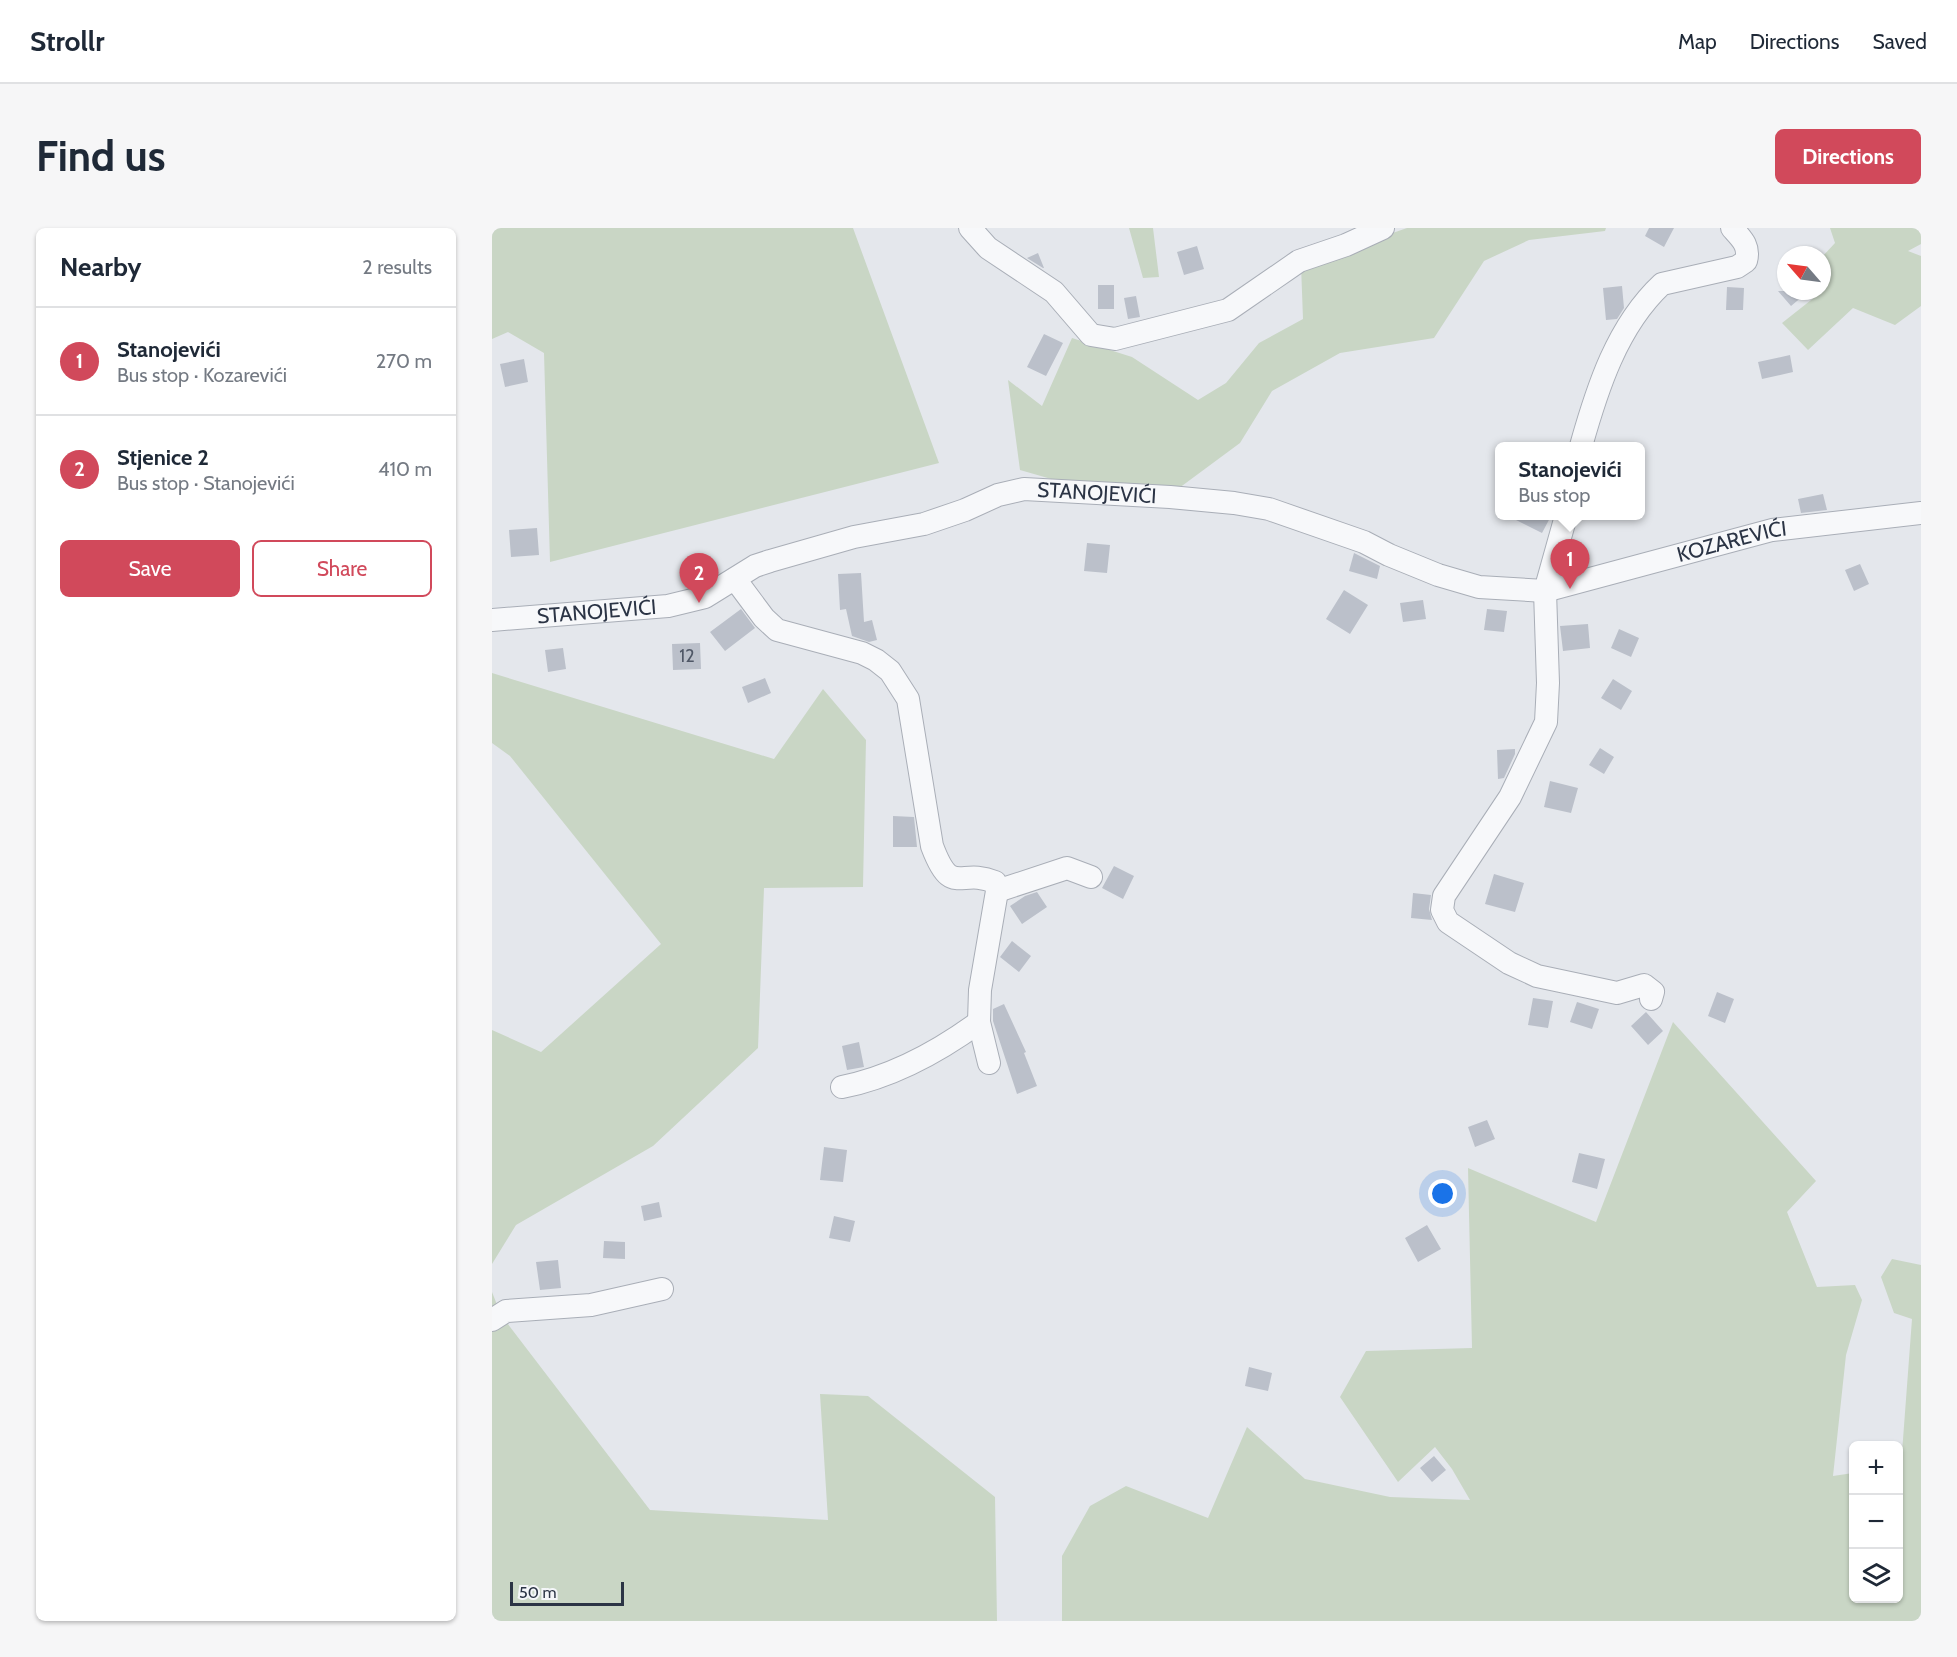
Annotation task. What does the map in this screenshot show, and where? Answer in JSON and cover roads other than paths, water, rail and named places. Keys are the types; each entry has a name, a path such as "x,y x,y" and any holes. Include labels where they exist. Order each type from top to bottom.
{"street":[{"path":"970,228 988,248 1054,292 1091,335 1115,339 1228,310 1299,261 1346,245 1383,228"},
{"path":"1582,442 1593,406 1615,351 1653,292 1662,284 1737,267 1746,261 1749,252 1745,243 1732,228"},
{"name":"STANOJEVIĆI","path":"492,620 668,606 705,597 755,567 812,548 924,524 965,510 998,495 1024,489 1234,503 1269,509 1364,542 1438,575 1479,587 1545,591"},
{"name":"KOZAREVIĆI","path":"1545,591 1639,568 1772,530 1921,513"},
{"path":"1565,520 1545,591 1548,683 1546,722 1510,797 1444,896 1442,910 1448,922 1509,963 1537,976 1617,993 1644,985 1653,992 1652,999"},
{"path":"735,579 764,618 777,630 862,653 876,660 890,671 908,699 932,846 940,869 958,879 988,879 995,882 997,891 980,990 979,1022 989,1064"},
{"path":"997,891 1066,868 1091,877"},
{"path":"842,1087 864,1083 910,1064 951,1042 979,1022"},
{"path":"492,1320 506,1311 591,1305 662,1289"}],"place":[{"name":"Stanojevići","path":"1570,589"},
{"name":"Stjenice 2","path":"699,603"}]}
